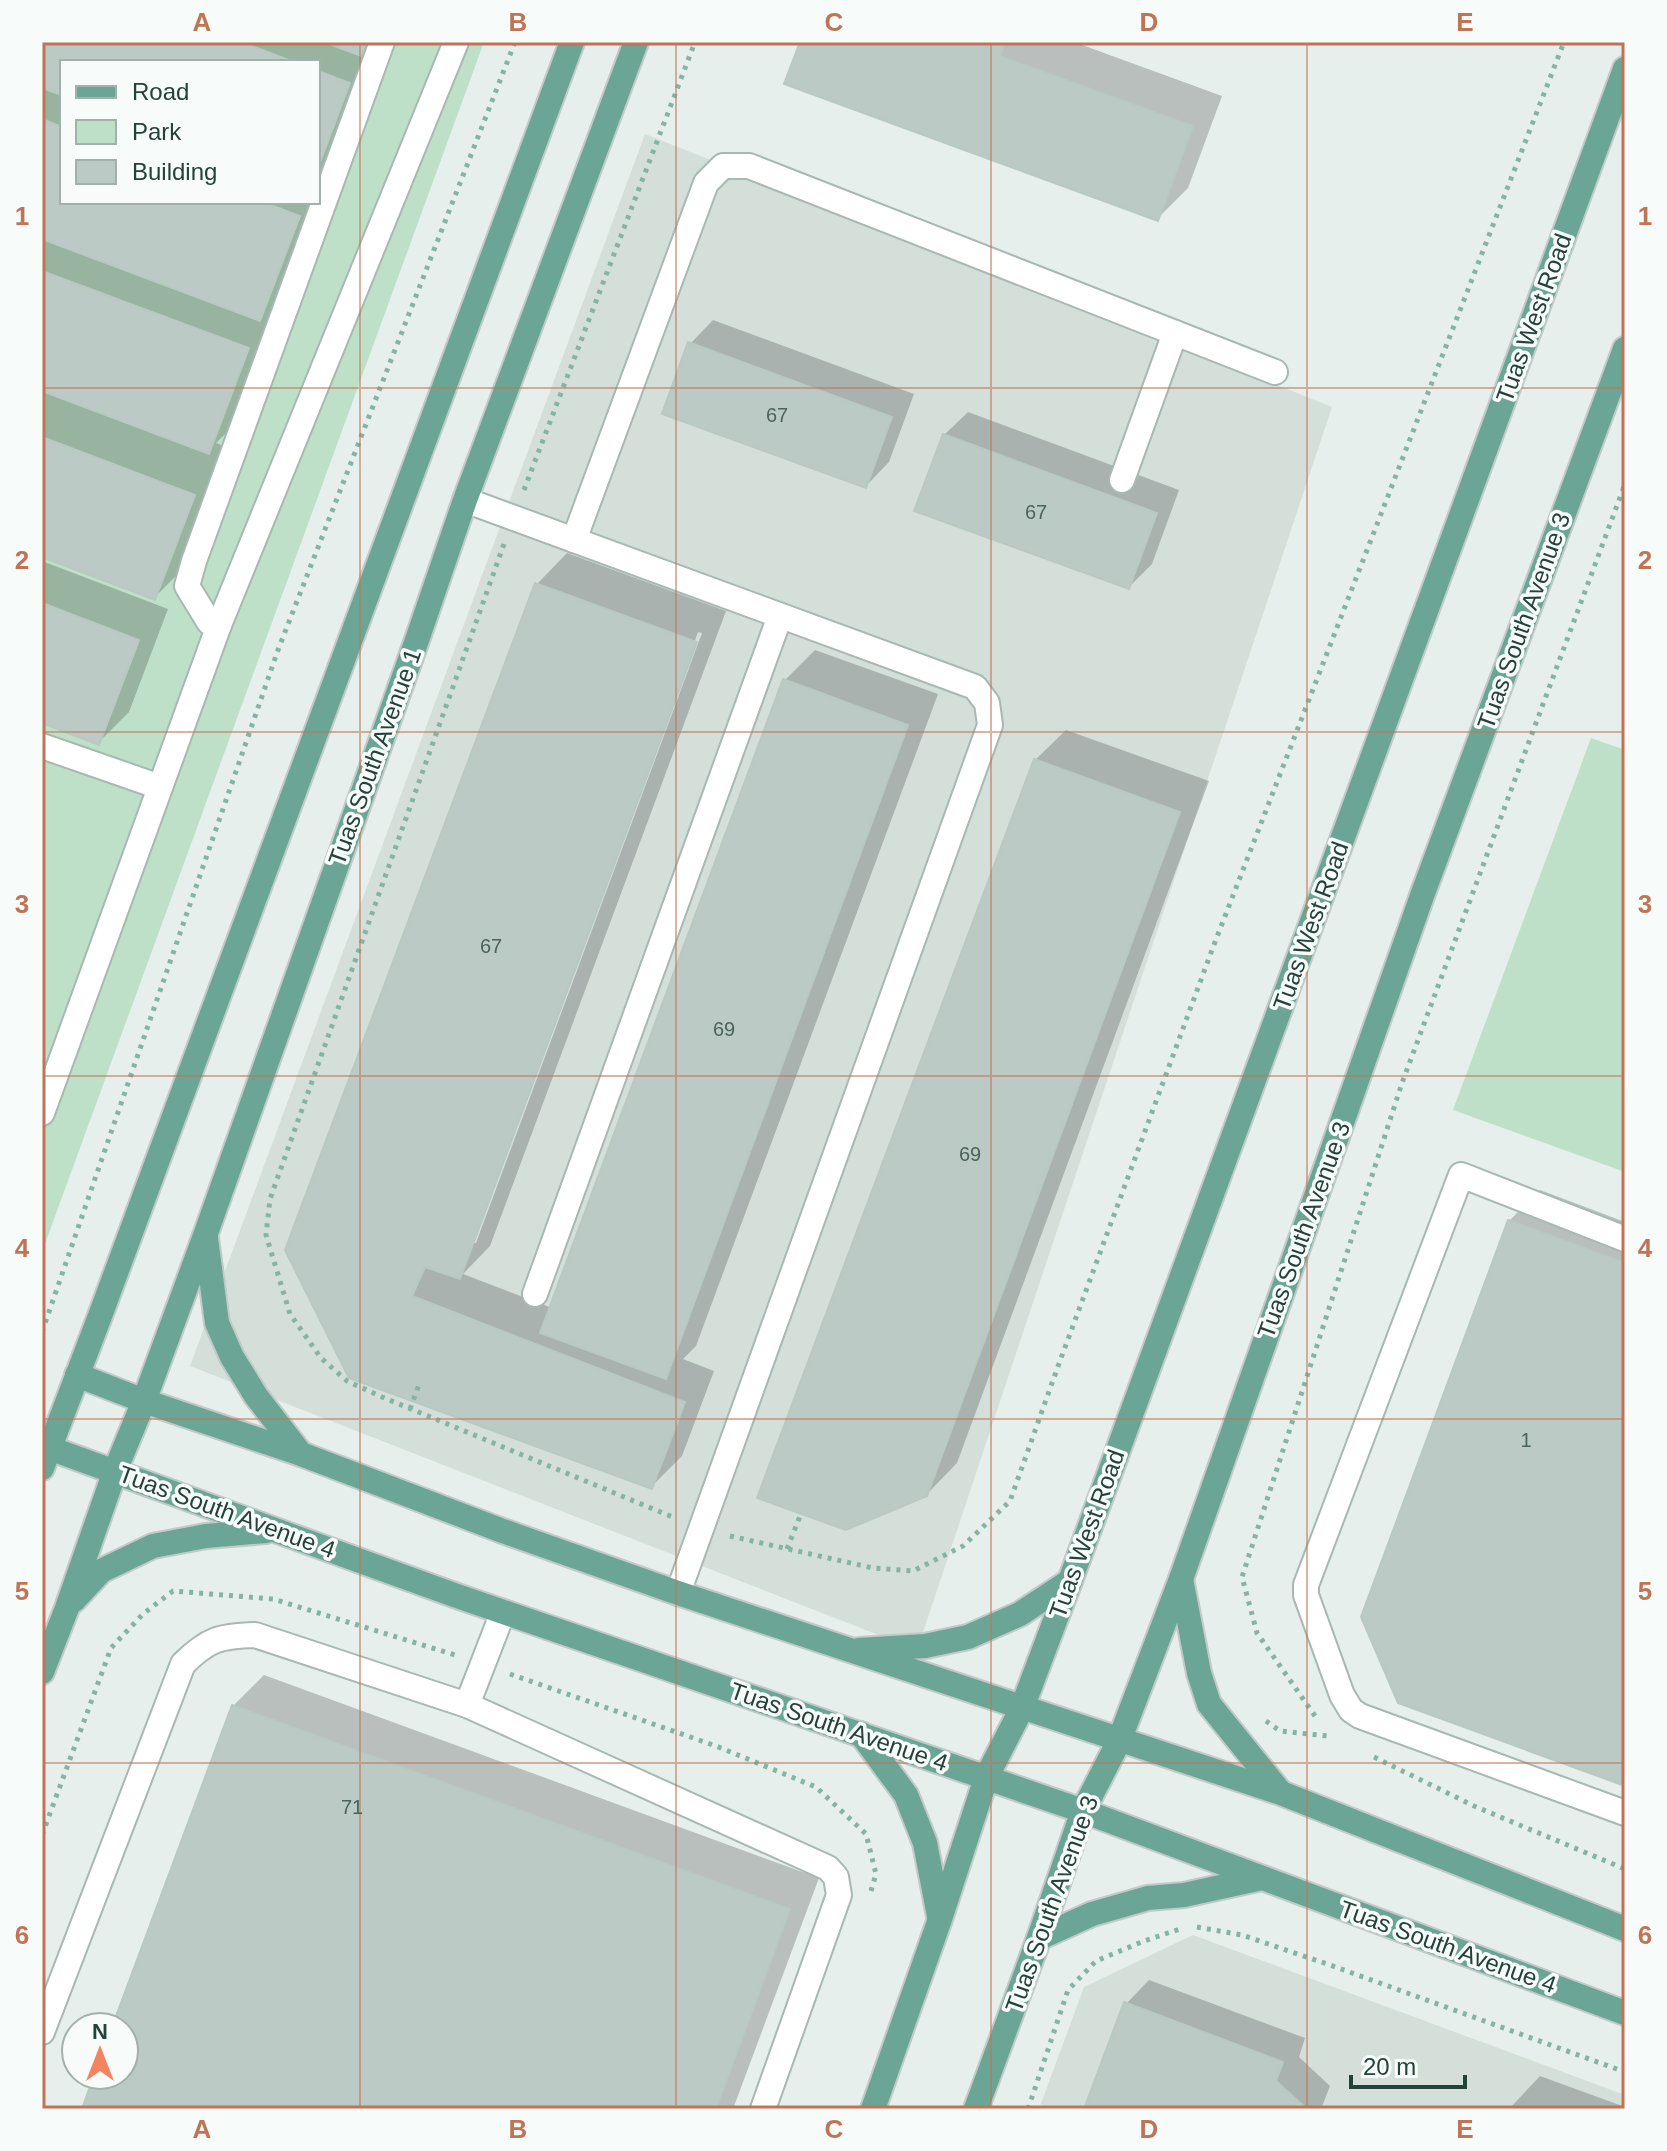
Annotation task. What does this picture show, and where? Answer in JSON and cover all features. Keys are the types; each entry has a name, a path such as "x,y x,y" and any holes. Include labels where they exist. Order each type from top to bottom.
{"main road":[{"path":"46,1458 572,42"},
{"name":"Tuas South Avenue 1","path":"67,1608 115,1471 206,1233 465,500 636,42"},
{"name":"Tuas West Road","path":"986,1778 1022,1708 1070,1581 1625,69"},
{"name":"Tuas South Avenue 3","path":"976,2109 1083,1811 1119,1741 1181,1579 1423,893 1625,349"},
{"path":"206,1233 217,1323 232,1357 256,1396 301,1454"},
{"path":"77,1375 678,1593 1281,1793 1625,1929"},
{"name":"Tuas South Avenue 4","path":"46,1458 115,1471 503,1612 1083,1811 1625,2013"},
{"path":"42,1672 67,1608 101,1571 153,1546 206,1536 277,1530"},
{"path":"1181,1579 1199,1673 1209,1704 1281,1793"},
{"path":"849,1651 925,1646 968,1637 1020,1614 1070,1581"},
{"path":"861,1734 906,1795 925,1843 940,1919"},
{"path":"873,2109 986,1778"},
{"path":"1039,1938 1092,1914 1148,1898 1184,1895 1262,1878"}],"lane":[{"path":"219,625 209,622 187,586 382,42"},
{"path":"42,1113 219,625 456,42"},
{"path":"574,540 706,183 723,166 749,166 1275,372"},
{"path":"1122,480 1175,333"},
{"path":"465,500 975,687 987,703 990,725 678,1593"},
{"path":"535,1294 780,616"},
{"path":"42,746 160,787"},
{"path":"1625,1239 1461,1175 1306,1585 1306,1595 1342,1695 1351,1710 1360,1716 1625,1813"},
{"path":"467,1705 503,1612"},
{"path":"42,2032 183,1664 201,1646 230,1635 255,1635 467,1705 828,1868 836,1877 839,1895 763,2109"}],"path":[{"path":"42,1332 278,650 515,42"},
{"path":"695,42 513,518 270,1199 266,1235 290,1314 321,1358 347,1381 701,1529 873,1568 913,1571 963,1546 1010,1501 1221,927 1564,42"},
{"path":"1242,1577 1402,1083 1625,484"},
{"path":"410,1409 420,1382"},
{"path":"787,1549 800,1516"},
{"path":"1259,1716 1280,1731 1328,1736"},
{"path":"1028,2109 1068,1990 1096,1961 1192,1926 1257,1940 1625,2072"}],"shaded area":[{"path":"645,134 1332,407 917,1650 190,1366"},
{"path":"1193,1935 1625,2095 1625,2109 1039,2109 1084,1987"}],"green space":[{"path":"42,42 484,42 42,1252"},
{"path":"1591,738 1625,750 1625,1172 1453,1110"}],"building":[{"path":"42,42 241,42 289,60 60,60 60,94 42,88"},
{"path":"324,42 367,42 361,56"},
{"path":"800,42 1005,42 1000,56 1193,126 1158,221 784,84"},
{"path":"320,72 350,83 320,163"},
{"path":"42,119 60,126 60,204 268,204 300,216 260,321 42,239"},
{"path":"42,271 249,348 209,454 42,391"},
{"path":"688,342 892,417 866,488 662,414"},
{"path":"943,434 1157,513 1129,589 914,511"},
{"path":"42,437 195,495 155,600 42,557"},
{"path":"535,583 697,642 460,1279 425,1267 412,1296 685,1402 652,1489 349,1378 285,1250"},
{"path":"42,603 139,640 99,745 42,723"},
{"path":"783,679 908,725 666,1379 540,1333"},
{"path":"1034,759 1180,812 927,1496 846,1530 757,1498"},
{"path":"1508,1220 1625,1263 1625,1786 1398,1703 1361,1617"},
{"path":"232,1705 790,1909 716,2109 82,2109 88,2091 140,2091 140,2011 118,2011"},
{"path":"1124,2002 1283,2062 1276,2081 1307,2109 1084,2109"}]}
